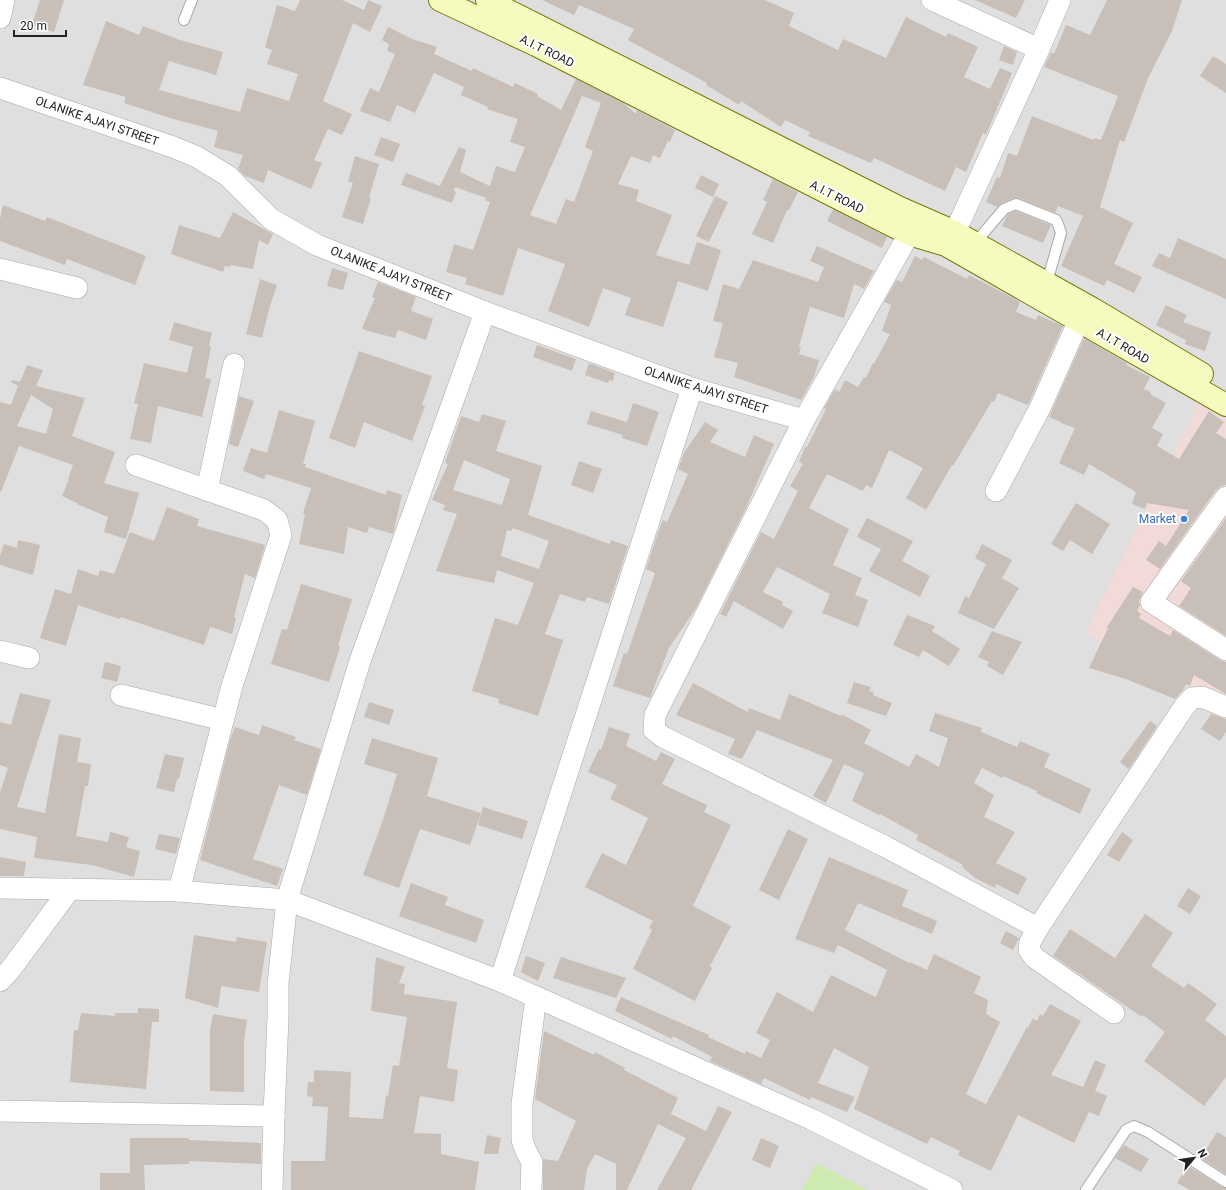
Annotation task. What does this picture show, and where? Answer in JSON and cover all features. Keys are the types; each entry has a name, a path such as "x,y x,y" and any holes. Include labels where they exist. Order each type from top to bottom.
{"street":[{"path":"0,18 4,0"},
{"name":"A.I.T ROAD","path":"440,0 536,45 910,234 946,245 1023,279 1047,282 1226,388"},
{"name":"A.I.T ROAD","path":"487,0 900,208 955,232 976,243 1079,320 1226,405"},
{"path":"932,0 1039,49"},
{"path":"955,232 1060,0"},
{"name":"OLANIKE AJAYI STREET","path":"0,88 173,147 197,157 228,176 271,219 317,245 485,312 692,388 804,420"},
{"path":"910,234 804,420 655,715 654,730 663,737 886,847 1038,928"},
{"path":"0,269 77,288"},
{"path":"272,1190 278,983 287,900 360,662 485,312"},
{"path":"996,491 1040,408 1079,320"},
{"path":"207,490 234,364"},
{"path":"500,981 692,388"},
{"path":"136,465 264,510 277,520 280,535 232,686 179,891"},
{"path":"1226,497 1152,602 1226,650"},
{"path":"0,651 29,658"},
{"path":"121,695 223,720"},
{"path":"1114,1012 1035,958 1029,950 1030,942 1192,698 1202,697 1226,707"},
{"path":"0,888 179,891 287,900 500,981 811,1120 952,1190"},
{"path":"0,981 10,970 70,889"},
{"path":"531,1190 532,1162 522,1140 522,1104 536,997"},
{"path":"0,1111 274,1116"}],"lane":[{"path":"184,20 192,0"},
{"path":"976,243 1004,209 1016,204 1056,220 1061,233 1047,282"},
{"path":"1086,1190 1126,1130 1134,1126 1148,1132 1226,1182"}],"shaded area":[{"path":"0,0 1226,0 1226,1190 0,1190"},
{"name":"Market","path":"1205,390 1226,405 1226,704 1085,633"}],"green space":[{"path":"816,1163 868,1190 802,1190"}],"building":[{"path":"40,0 64,0 54,32 32,25"},
{"path":"300,0 342,0 364,10 368,0 382,6 370,32 353,23 323,101 352,114 342,135 328,129 314,160 322,163 311,189 268,170 264,183 245,176 238,169 243,155 214,147 218,131 170,118 124,103 126,97 83,85 106,21 139,35 143,26 180,40 223,52 216,75 169,61 159,90 240,112 247,88 289,101 298,74 267,64 272,50 265,47 277,5 295,11"},
{"path":"542,0 765,0 794,13 789,26 838,50 843,39 886,58 906,17 946,37 948,33 978,47 964,77 990,89 1000,68 1012,73 986,135 983,133 966,172 956,167 945,191 874,158 871,163 808,136 810,132 785,120 781,127 741,101 739,105 706,85 707,83 628,40 634,29 579,5 574,15"},
{"path":"975,0 1025,0 1016,18"},
{"path":"1107,0 1182,0 1172,31 1148,78 1124,142 1120,140 1100,207 1133,223 1114,264 1142,277 1134,293 1107,280 1104,286 1061,266 1083,216 1058,206 1055,213 1018,198 1002,203 997,207 986,202 997,177 1000,178 1008,153 1017,156 1032,116 1094,140 1094,138 1101,140 1118,96 1044,67 1051,52 1054,54 1066,25 1090,35"},
{"path":"388,27 412,39 437,47 434,54 472,71 473,68 513,87 515,83 538,94 537,96 561,110 576,79 622,102 636,114 637,110 675,130 670,142 668,141 660,158 653,155 650,163 631,156 618,184 639,190 636,201 672,215 656,255 689,265 697,242 721,250 708,291 678,281 663,327 625,315 631,298 603,288 589,327 548,311 565,264 518,248 503,296 465,284 467,278 446,272 454,244 473,250 490,202 485,200 486,198 455,187 454,191 456,192 452,203 401,185 406,173 440,186 459,147 466,150 460,172 490,186 496,166 515,172 525,147 510,142 518,119 487,109 488,107 461,95 464,87 434,73 415,113 397,105 390,122 360,111 370,88 379,92 395,54 387,51 389,44 382,40","holes":["582,96 601,103 585,147 593,151 574,202 566,199 556,224 530,215"]},
{"path":"1004,46 1017,52 1013,65 999,60"},
{"path":"1213,56 1226,64 1226,93 1200,76"},
{"path":"381,137 400,144 393,162 374,155"},
{"path":"355,156 379,164 363,224 342,217 353,183 348,181"},
{"path":"701,175 719,184 713,197 695,188"},
{"path":"773,179 798,192 789,210 787,210 773,243 752,234 767,202 763,200"},
{"path":"715,196 728,202 709,242 696,236"},
{"path":"3,205 45,221 47,217 146,256 135,285 67,259 65,265 0,241 0,219"},
{"path":"833,209 887,237 882,248 827,221"},
{"path":"1016,211 1051,225 1043,243 1002,226 1008,214"},
{"path":"233,212 273,234 268,245 259,240 253,269 230,265 230,267 225,266 223,272 171,254 179,225 220,238"},
{"path":"1178,238 1226,259 1226,299 1152,266 1159,253 1170,258"},
{"path":"817,246 874,271 864,289 854,284 844,318 810,307 799,347 801,348 799,354 819,360 814,377 801,400 734,377 738,363 714,357 723,323 713,321 723,284 739,289 753,260 818,282 824,267 810,261"},
{"path":"915,256 922,260 924,257 967,279 969,275 1015,299 1020,302 1016,312 1036,320 1038,315 1063,326 1028,405 998,393 994,402 992,401 953,466 952,465 926,510 906,498 923,468 889,450 872,488 866,485 863,491 827,474 809,508 849,529 833,565 862,578 855,595 868,600 858,627 822,613 830,594 777,567 763,592 783,602 782,605 793,611 783,629 734,601 726,617 720,614 761,532 774,539 798,491 790,486 803,464 799,462 805,447 807,447 826,409 824,408 835,389 839,392 845,380 858,387 864,377 866,378 873,363 874,364 890,334 882,331 891,305 884,302 896,281 902,282"},
{"path":"332,268 348,273 343,290 327,286"},
{"path":"260,279 277,285 262,338 246,334"},
{"path":"378,282 416,297 411,311 433,319 426,340 398,330 395,338 364,330 362,328 375,298 372,297"},
{"path":"1166,305 1187,315 1183,322 1211,332 1205,351 1185,344 1186,340 1156,325"},
{"path":"174,322 212,333 205,378 211,379 202,417 158,406 151,443 130,439 138,404 134,403 144,363 187,373 193,347 169,340"},
{"path":"1084,338 1127,363 1126,365 1150,377 1144,389 1151,392 1150,394 1166,403 1152,428 1163,434 1157,446 1179,459 1209,411 1224,422 1216,433 1226,439 1226,485 1221,486 1216,490 1160,569 1146,560 1159,541 1166,546 1189,510 1147,503 1145,509 1132,504 1136,492 1089,464 1084,475 1059,463 1075,428 1049,417"},
{"path":"537,345 576,359 572,371 533,357"},
{"path":"359,351 432,376 422,405 425,406 412,441 364,422 355,448 329,438"},
{"path":"589,363 615,373 613,381 609,380 608,383 585,375"},
{"path":"27,365 43,370 36,386 85,398 72,436 115,452 104,483 139,493 126,539 104,532 108,517 62,496 73,465 19,446 1,492 0,491 0,402 11,405 18,386 11,382 12,380 20,382","holes":["31,395 53,409 46,434 17,426"]},
{"path":"239,396 254,401 238,447 229,444"},
{"path":"633,403 659,412 647,446 622,438 623,435 587,424 591,411 627,422"},
{"path":"279,410 315,421 303,464 306,464 305,467 386,495 387,490 402,495 393,534 369,527 367,533 348,527 344,554 299,544 305,514 303,513 311,488 266,474 264,479 243,471 251,448 267,453"},
{"path":"482,414 506,421 496,451 542,466 528,515 610,544 611,540 628,546 609,604 587,597 585,602 560,594 545,634 563,640 538,716 498,703 499,699 472,691 495,618 518,625 534,583 497,570 494,583 436,571 457,514 443,510 445,505 432,500 448,464 445,463 461,416 479,422","holes":["464,460 510,479 502,505 453,490","513,528 549,541 539,569 501,556 507,530 511,531"]},
{"path":"705,422 718,430 710,442 745,457 754,435 774,444 746,508 696,608 669,648 650,698 613,686 624,653 627,654 655,573 646,569 660,527 663,520 667,522 688,474 678,469 684,453"},
{"path":"579,461 602,469 593,493 571,485"},
{"path":"1076,503 1110,524 1092,554 1070,540 1063,551 1051,544"},
{"path":"167,507 199,519 197,526 265,545 255,578 245,574 234,617 236,618 232,634 210,627 204,645 121,617 120,619 78,605 66,646 40,638 55,589 71,594 78,569 98,576 100,570 114,574 130,532 154,541"},
{"path":"867,518 913,541 902,561 930,576 920,597 869,571 881,549 857,537"},
{"path":"1226,518 1226,636 1179,606 1191,588 1181,581"},
{"path":"18,540 40,545 33,575 0,565 0,556 4,544 17,548"},
{"path":"982,544 1012,560 1002,578 1019,588 994,629 958,613 965,596 969,598 986,564 975,558"},
{"path":"301,584 352,599 338,646 340,647 329,682 271,664 282,629 287,630"},
{"path":"1133,587 1143,592 1137,611 1141,614 1139,618 1170,636 1173,630 1220,660 1226,662 1226,694 1194,675 1190,686 1186,684 1175,699 1126,679 1089,668 1108,628 1107,627"},
{"path":"907,615 935,626 932,631 960,649 949,666 923,650 919,657 893,645"},
{"path":"992,631 1022,642 1003,675 987,666 989,662 978,657"},
{"path":"105,662 121,666 117,682 101,678"},
{"path":"854,682 871,687 869,691 874,692 873,695 892,703 886,716 847,703"},
{"path":"693,683 748,712 749,708 780,720 789,694 841,716 841,714 871,730 864,743 909,767 916,754 939,767 948,738 929,731 935,713 982,728 981,732 1017,747 1020,741 1050,754 1044,767 1091,789 1080,814 1036,793 1037,791 1003,776 1002,778 982,768 974,783 994,795 984,817 1015,832 996,863 1027,878 1018,895 996,884 995,888 975,878 962,867 963,865 916,840 918,835 880,814 879,815 852,801 864,773 844,764 826,803 813,796 833,760 757,730 742,759 728,754 735,739 676,715"},
{"path":"20,693 51,700 17,807 45,813 59,734 81,738 77,762 91,764 88,786 85,786 76,836 108,842 110,832 129,837 126,847 140,851 134,877 92,865 34,858 37,837 0,829 0,793 8,768 0,765 0,722 11,725"},
{"path":"369,702 394,710 389,725 364,717"},
{"path":"1211,714 1226,719 1226,732 1220,741 1201,729"},
{"path":"1150,721 1157,726 1129,769 1120,762"},
{"path":"262,725 296,737 294,740 321,749 307,795 279,785 253,859 283,869 277,886 200,860 230,740 235,727 259,735"},
{"path":"609,727 630,734 626,746 656,761 661,752 675,759 662,784 707,805 704,812 731,825 693,906 731,926 710,966 712,968 695,1001 633,969 652,930 649,928 653,921 585,887 602,853 626,865 648,818 610,799 617,785 588,772 599,749 601,750"},
{"path":"372,738 438,758 427,796 481,813 470,845 420,829 399,888 363,875 384,817 397,774 364,764"},
{"path":"165,754 184,758 174,792 156,788"},
{"path":"483,807 528,821 522,839 478,825"},
{"path":"788,829 808,839 779,900 759,890"},
{"path":"1122,832 1133,840 1119,862 1107,855"},
{"path":"159,834 180,838 176,854 155,849"},
{"path":"0,857 26,862 24,876 0,876"},
{"path":"829,857 908,890 902,906 937,921 932,934 858,903 845,930 909,963 910,962 927,970 934,954 981,977 974,993 988,1000 986,1014 1000,1022 966,1094 986,1104 1027,1027 1028,1028 1033,1018 1037,1021 1040,1014 1043,1016 1050,1004 1081,1021 1051,1075 1083,1087 1095,1060 1106,1065 1095,1091 1107,1096 1099,1116 1089,1112 1074,1143 1018,1115 991,1171 958,1155 960,1151 931,1137 927,1144 854,1109 869,1067 834,1048 818,1083 855,1097 847,1112 811,1097 810,1100 764,1078 761,1084 710,1061 712,1057 673,1036 672,1039 615,1011 621,997 709,1035 708,1037 745,1054 746,1051 761,1058 770,1040 756,1033 777,992 813,1012 831,975 876,997 887,970 838,945 834,953 795,939"},
{"path":"411,883 448,897 445,905 484,920 476,943 399,916"},
{"path":"1188,888 1201,896 1190,914 1177,906"},
{"path":"1145,914 1173,933 1151,966 1184,988 1188,983 1217,1004 1205,1020 1226,1036 1226,1077 1204,1106 1144,1061 1165,1032 1143,1015 1142,1017 1053,956 1070,929 1115,958"},
{"path":"1006,931 1019,938 1013,950 1000,943"},
{"path":"194,935 236,942 237,937 267,942 259,992 221,986 218,1008 185,998"},
{"path":"526,956 545,963 538,981 521,972"},
{"path":"376,957 405,967 399,983 405,984 404,994 457,1002 447,1068 458,1070 454,1102 420,1096 414,1133 441,1134 441,1154 479,1162 475,1190 291,1190 291,1161 325,1161 328,1107 312,1106 313,1097 307,1096 308,1082 314,1082 314,1070 351,1072 349,1117 383,1119 386,1095 388,1096 393,1065 399,1066 407,1017 371,1011"},
{"path":"561,957 626,978 616,998 553,978"},
{"path":"138,1008 159,1009 159,1022 152,1022 146,1089 70,1082 74,1030 78,1030 81,1013 115,1016 115,1013 138,1013"},
{"path":"213,1014 247,1020 244,1041 244,1092 210,1091 210,1030"},
{"path":"544,1031 594,1055 595,1052 625,1068 624,1070 678,1098 671,1114 706,1131 718,1106 732,1112 691,1190 657,1190 686,1138 658,1124 627,1190 616,1190 616,1164 595,1154 587,1169 584,1190 543,1190 543,1159 558,1161 576,1121 535,1099"},
{"path":"1217,1132 1226,1137 1226,1174 1201,1158"},
{"path":"487,1135 501,1138 498,1154 484,1154"},
{"path":"130,1138 189,1138 189,1140 261,1143 261,1164 189,1161 189,1164 144,1165 145,1190 100,1190 100,1173 130,1173"},
{"path":"761,1138 779,1146 770,1168 752,1160"},
{"path":"1124,1145 1149,1159 1141,1172 1115,1158"},
{"path":"1187,1165 1226,1188 1226,1190 1190,1190 1177,1183"}],"place":[{"name":"Market","path":"1184,519"}]}
